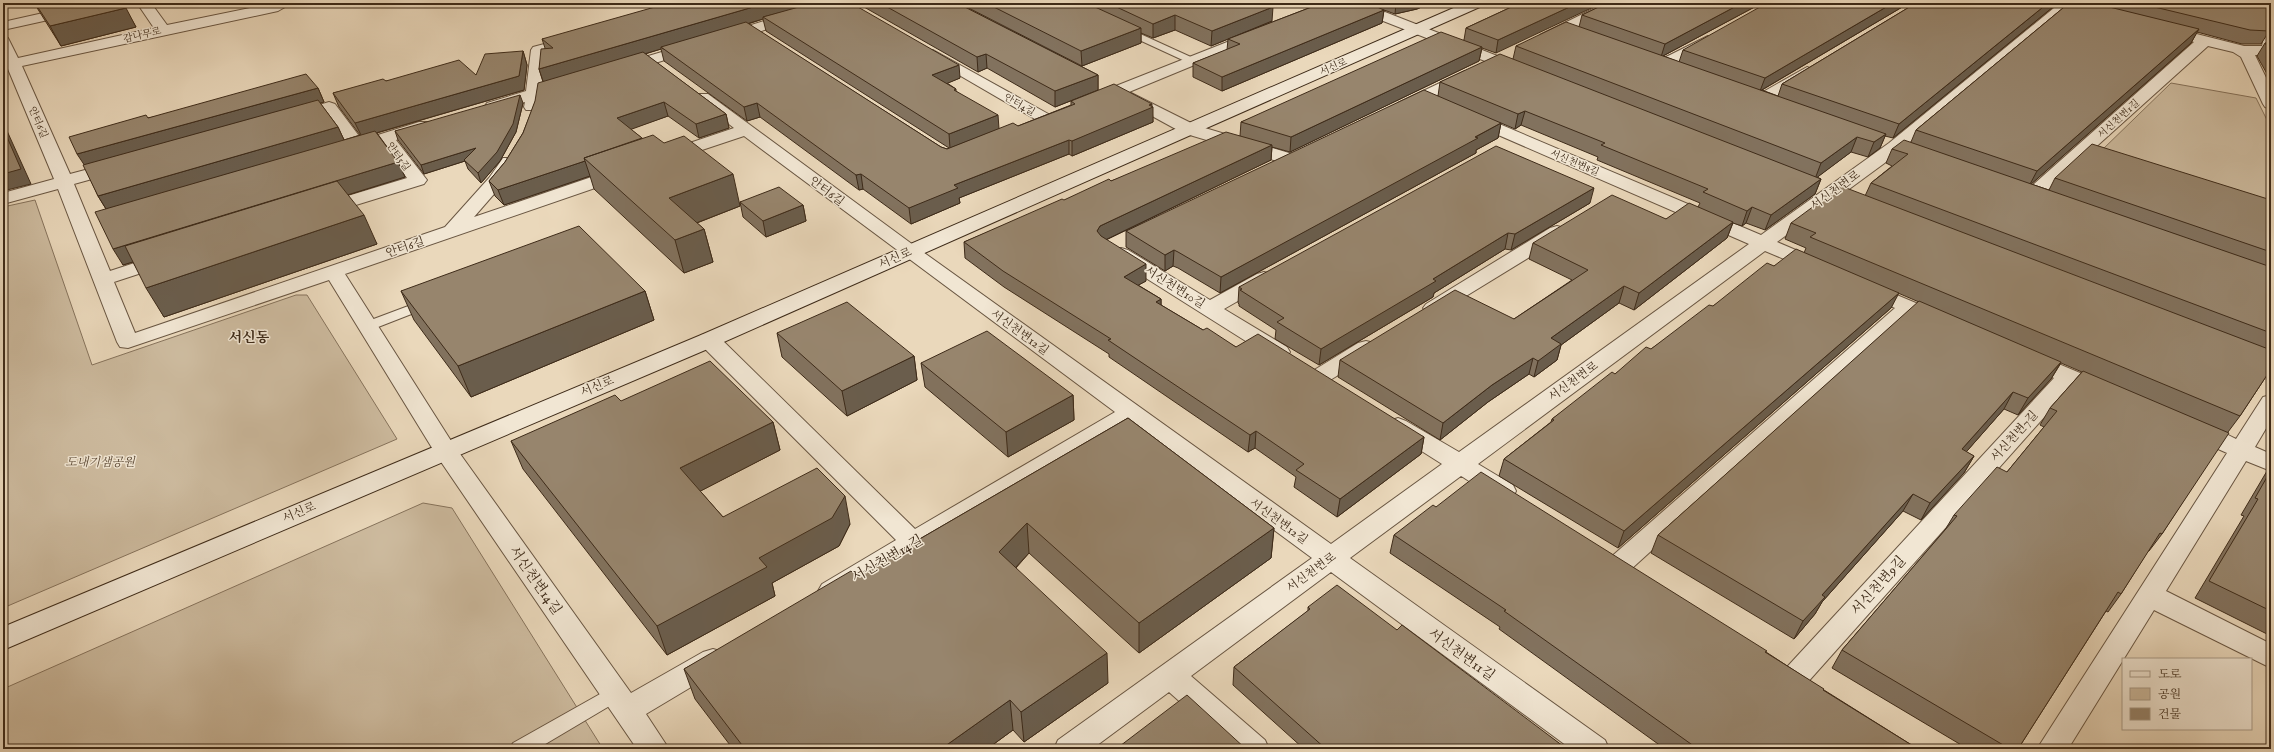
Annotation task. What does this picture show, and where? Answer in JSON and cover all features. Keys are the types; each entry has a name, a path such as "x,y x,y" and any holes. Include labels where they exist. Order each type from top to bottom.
{"street":[{"path":"3,26 107,3"},
{"path":"144,3 163,30"},
{"name":"감나무로","path":"8,65 163,30 278,7 276,3"},
{"path":"1350,3 1534,76"},
{"name":"서신로","path":"3,639 445,450 709,340 908,251 1477,3"},
{"path":"1386,115 1616,3"},
{"path":"607,73 751,29 844,4"},
{"name":"서신천변로","path":"1069,749 1763,243 1824,190 1887,144 2069,5"},
{"path":"2151,27 2238,49 2269,51 2271,36"},
{"path":"751,29 771,42"},
{"path":"1563,29 1585,36"},
{"path":"1082,105 1267,30"},
{"path":"1684,72 1656,62 1719,34"},
{"path":"530,121 538,65 538,50 584,37"},
{"name":"안터6길","path":"3,41 8,65 64,181 91,225 104,279 128,342 745,130"},
{"name":"서신천변1길","path":"2032,195 2089,153 2204,41"},
{"name":"안터4길","path":"918,46 1053,116 1026,127"},
{"path":"2238,49 2247,54 2271,104"},
{"path":"651,60 668,72"},
{"path":"1776,105 1755,97 1821,64"},
{"path":"1096,81 1189,129 1300,157 1272,170"},
{"path":"481,110 577,82"},
{"name":"안터6길","path":"690,89 908,251"},
{"name":"서신천변8길","path":"1422,97 1763,243"},
{"path":"276,122 329,107 358,146"},
{"name":"안터5길","path":"306,215 418,180 386,138 438,123"},
{"path":"335,153 386,138"},
{"path":"1498,149 1519,138"},
{"path":"1887,144 1916,154"},
{"path":"451,232 495,182 517,150"},
{"path":"3,199 132,162"},
{"path":"1613,198 1632,187"},
{"path":"1824,190 1854,202"},
{"path":"1414,319 1573,222"},
{"name":"서신천변10길","path":"1130,237 1109,247 1339,389"},
{"path":"1763,243 1959,328"},
{"name":"서신천변12길","path":"908,251 1330,559"},
{"path":"104,279 178,255"},
{"name":"서신천변10길","path":"1209,309 1278,270"},
{"name":"서신천변14길","path":"333,271 445,450 654,749"},
{"path":"1620,564 1908,306"},
{"path":"709,340 914,542"},
{"path":"1319,377 1380,340"},
{"path":"2010,350 2118,397"},
{"name":"서신천변7길","path":"1959,496 2068,376"},
{"path":"2052,749 2271,402"},
{"name":"서신천변14길","path":"811,602 959,516 1131,413"},
{"path":"1379,414 1526,506"},
{"path":"2176,422 2271,463"},
{"name":"서신천변9길","path":"1798,675 1959,496"},
{"name":"서신천변11길","path":"1330,559 1594,749"},
{"path":"2149,595 2271,657"},
{"path":"622,702 737,646"},
{"path":"1170,675 1254,749"}],"lane":[{"path":"1113,24 1190,60"},
{"path":"368,326 439,298"},
{"path":"520,749 622,702"}],"green space":[{"path":"2171,83 2256,98 2271,128 2271,207 2101,151"},
{"name":"도내기샘공원","path":"35,200 92,365 296,295 307,295 397,439 3,608 3,207"},
{"path":"423,503 452,508 603,749 3,749 3,689"}],"building":[{"path":"35,3 122,3 126,8 50,26"},
{"path":"669,3 767,3 539,69 541,49 553,48 542,39"},
{"path":"813,3 851,3 959,65 932,75 956,89 954,90 998,115 949,134 763,17"},
{"path":"880,3 957,3 1098,75 1055,91 986,54 977,57"},
{"path":"986,3 1095,3 1095,7 1141,28 1081,51"},
{"path":"1108,3 1154,3 1161,6 1169,3 1263,3 1273,7 1212,31 1175,15 1153,24"},
{"path":"1322,3 1368,3 1384,10 1222,77 1193,63 1240,44 1228,39"},
{"path":"1520,3 1578,3 1498,40 1466,28"},
{"path":"1607,3 1742,3 1665,44 1582,15"},
{"path":"1767,3 1893,3 1765,78 1683,50"},
{"path":"1916,3 2048,3 1899,124 1782,84"},
{"path":"2069,3 2093,3 2199,29 2037,171 1916,130"},
{"path":"2138,3 2271,3 2271,22 2269,31 2250,30"},
{"path":"746,22 941,147 947,149 1013,123 1018,126 1075,104 1071,101 1114,84 1152,104 1149,105 1153,107 1072,141 1069,140 954,185 958,188 909,208 861,174 856,175 757,103 744,107 661,47"},
{"path":"1566,22 1886,134 1874,142 1857,137 1821,163 1516,46"},
{"path":"1441,32 1482,47 1291,137 1241,122"},
{"path":"2265,43 2271,43 2271,53"},
{"path":"523,51 519,76 355,123 333,93 383,79 386,81 459,60 476,75 485,54"},
{"path":"643,52 726,114 696,124 664,102 617,118 642,138 584,158 585,161 498,190 489,181 505,162 523,133 535,101 538,83"},
{"path":"1500,54 1821,179 1771,215 1752,207 1747,211 1703,192 1708,189 1601,145 1605,143 1525,111 1518,114 1440,82"},
{"path":"306,74 318,88 77,154 69,137 146,115 148,118"},
{"path":"1424,90 1501,123 1475,137 1478,138 1221,277 1174,250 1165,255 1126,231"},
{"path":"520,95 513,124 497,152 478,173 464,160 476,148 421,165 395,131"},
{"path":"318,100 338,127 98,196 83,165"},
{"path":"3,128 21,169 3,174"},
{"path":"375,131 398,162 113,249 95,212"},
{"path":"1226,132 1272,145 1100,226 1097,231 1101,236 1146,264 1124,277 1161,299 1156,302 1203,330 1207,328 1236,347 1258,334 1424,437 1340,499 1296,470 1304,464 1256,431 1250,435 1108,340 1111,339 1003,271 964,242 1062,199 1064,200 1109,179 1111,181"},
{"path":"653,135 664,143 684,136 733,174 669,198 704,229 675,240 584,158"},
{"path":"1904,140 2271,267 2271,333 1871,183 1908,154 1892,149"},
{"path":"2092,144 2271,200 2271,252 2055,178"},
{"path":"1496,146 1594,188 1515,234 1508,233 1433,279 1436,281 1321,349 1277,322 1284,318 1240,290 1242,289 1239,287"},
{"path":"337,181 364,215 146,288 125,246"},
{"path":"1841,186 2271,350 2271,369 2240,416 1810,237 1816,233 1791,223"},
{"path":"779,187 803,205 763,221 740,202"},
{"path":"1612,195 1666,219 1689,203 1733,222 1639,293 1624,286 1551,338 1561,344 1538,361 1533,358 1492,385 1443,423 1340,360 1455,290 1514,319 1588,270 1533,243"},
{"path":"579,226 645,291 458,366 401,291"},
{"path":"1796,249 1899,293 1624,531 1504,459 1612,372 1615,374 1646,347 1651,349 1709,305 1713,306 1767,263 1774,266"},
{"path":"1919,301 2061,362 2028,398 2013,392 1962,449 1974,456 1930,503 1913,494 1822,595 1825,597 1803,621 1658,535"},
{"path":"847,302 914,356 842,391 777,333"},
{"path":"987,331 1073,395 1006,432 921,363"},
{"path":"710,361 773,422 680,468 723,517 817,468 845,496 832,518 759,558 767,567 657,626 511,441 615,395 621,401"},
{"path":"2083,371 2229,433 2162,534 2160,533 2121,594 2118,592 2018,749 2010,749 1842,650 1957,516 1954,515 1997,467 2007,472 2057,411 2050,408"},
{"path":"1128,418 1274,528 1139,623 1027,523 999,552 1107,653 1021,712 1010,700 941,749 745,749 684,669 851,571 856,576"},
{"path":"2271,470 2271,611 2209,581 2258,499 2255,498"},
{"path":"1481,472 1767,651 1765,652 1918,749 1698,749 1504,611 1506,610 1394,535 1433,505 1436,507"},
{"path":"1337,585 1397,630 1402,625 1567,749 1331,749 1329,747 1326,749 1234,667 1310,609 1308,607"},
{"path":"1187,695 1246,749 1116,749"}],"district":[{"name":"서신동","path":"249,337"}]}
